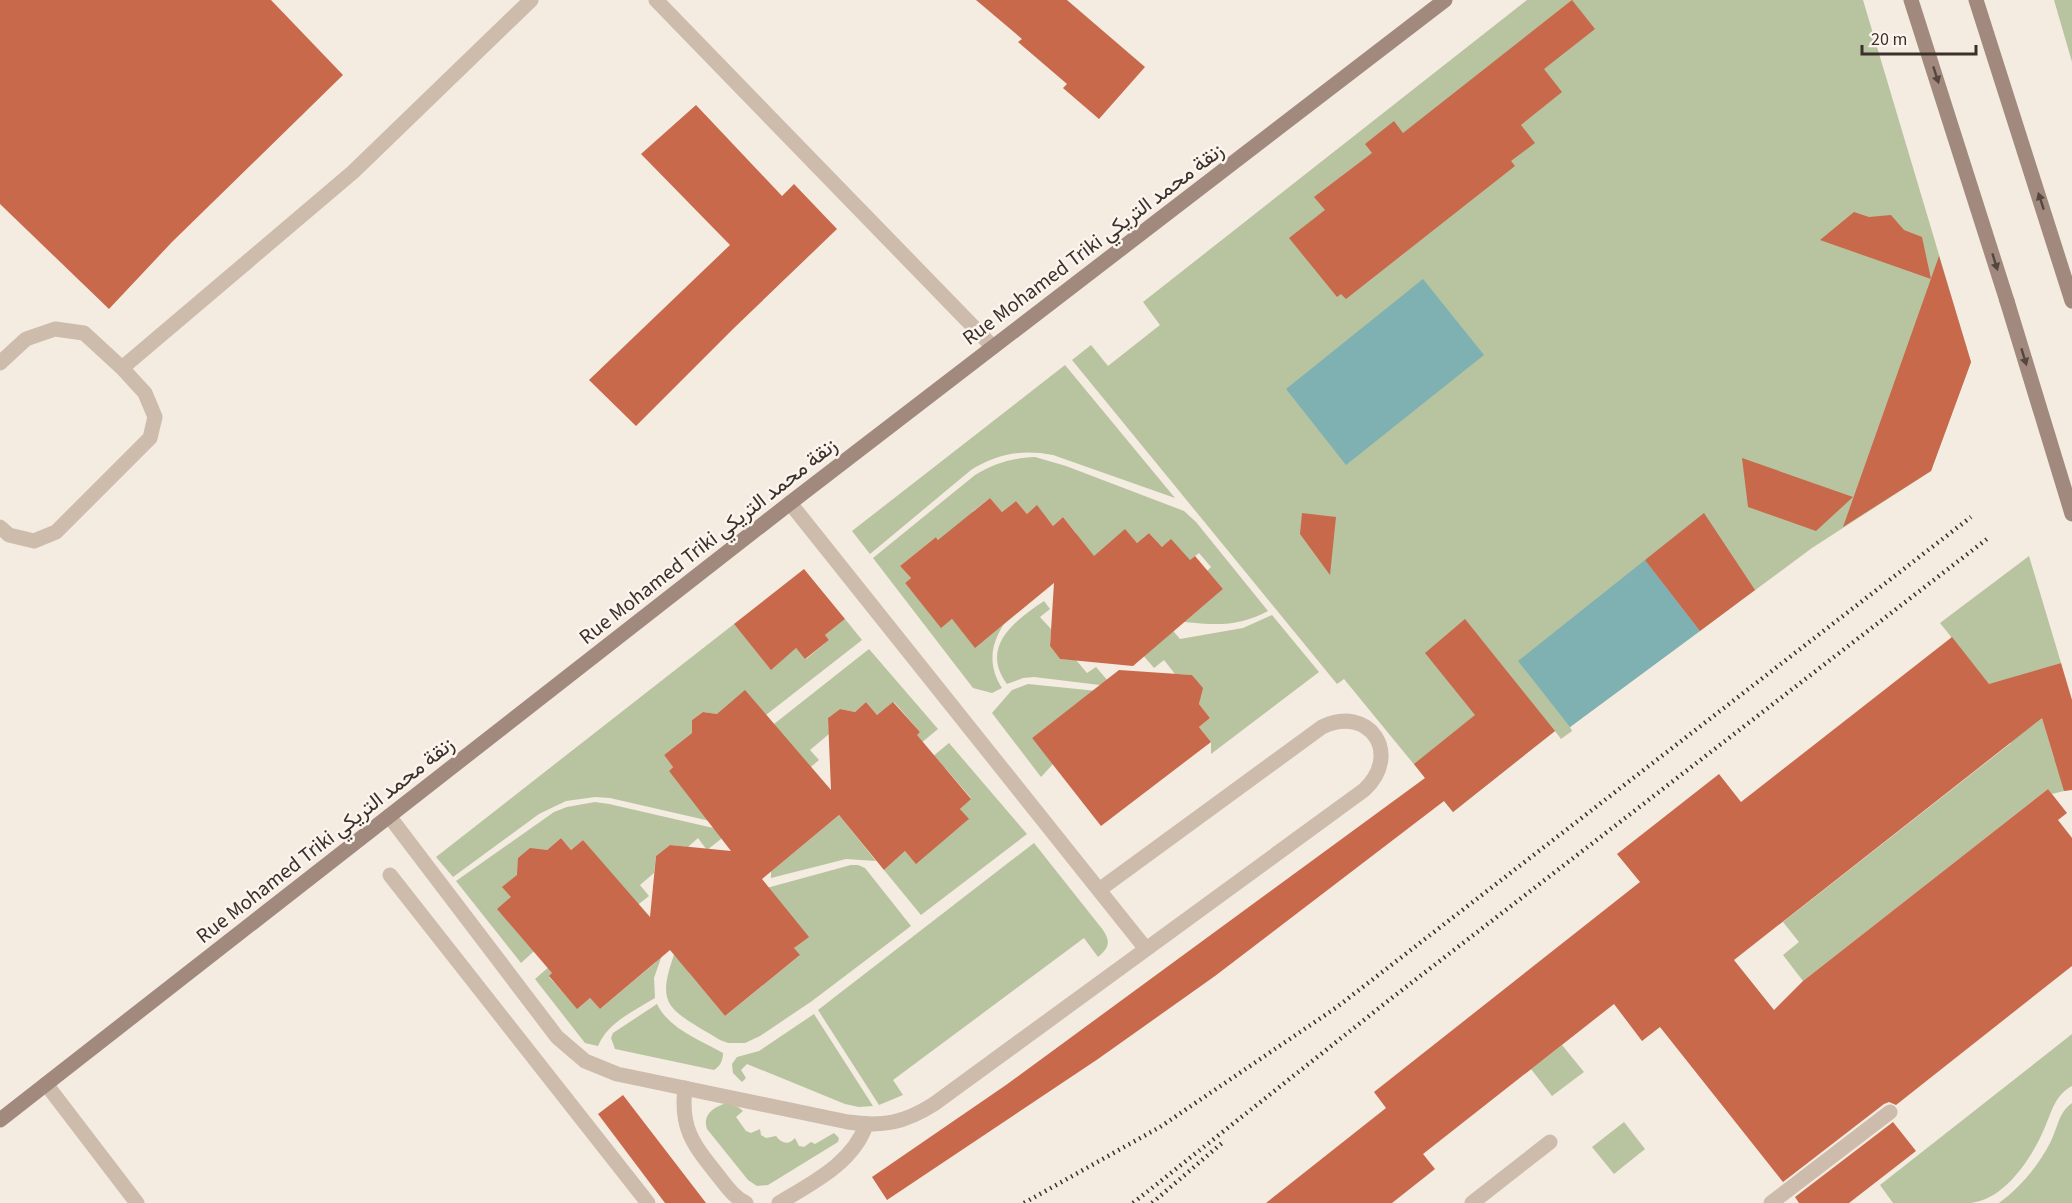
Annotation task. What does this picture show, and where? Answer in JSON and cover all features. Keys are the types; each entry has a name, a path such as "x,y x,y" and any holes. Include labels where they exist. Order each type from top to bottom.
{"street":[{"path":"122,368 353,172 531,0"},
{"path":"656,0 993,347"},
{"name":"Rue Mohamed Triki زنقة محمد التريكي","path":"0,1120 790,502 1445,0"},
{"path":"1911,0 2072,514"},
{"path":"1976,0 2072,301"},
{"path":"0,363 26,339 55,329 84,333 145,393 155,417 150,438 56,532 34,541 9,535 0,527"},
{"path":"790,502 1146,949"},
{"path":"388,816 557,1037 585,1060 617,1074 866,1125 876,1125 904,1120 927,1109 1374,781 1380,769 1382,756 1379,742 1371,731 1347,720 1334,721 1322,727 1100,890"},
{"path":"390,875 648,1203"},
{"path":"46,1084 137,1203"},
{"path":"685,1088 684,1118 695,1147 731,1191 746,1203"},
{"path":"1771,1203 1890,1112"},
{"path":"779,1203 849,1155 862,1136 866,1125"},
{"path":"1477,1201 1550,1142"}],"green space":[{"path":"1527,0 1863,0 1971,362 1931,471 1812,548 1570,727 1572,731 1561,739 1555,731 1453,812 1344,679 1337,684 1072,360 1091,345 1108,366 1160,325 1143,302"},
{"path":"2054,0 2072,0 2072,62"},
{"path":"1065,365 1175,498 1053,455 1010,454 990,460 971,470 870,554 852,531"},
{"path":"1035,457 1066,466 1184,511 1196,522 1268,611 1247,620 1227,624 1184,622 1223,589 1207,571 1211,567 1199,553 1190,560 1162,547 1149,533 1137,543 1125,530 1107,545 1117,557 1094,576 1076,533 1063,517 1053,526 1037,506 1027,514 1016,501 1002,512 990,498 972,512 981,523 948,550 936,537 900,566 911,578 905,583 941,627 952,619 975,647 1004,624 996,640 993,656 994,672 1002,688 992,693 973,688 873,558 975,475 1004,462"},
{"path":"2029,556 2061,663 2029,673 2054,758 2072,789 2052,794 2048,789 1803,981 1783,955 1799,942 1783,922 2011,743 1985,710 2000,698 1940,623"},
{"path":"1044,601 1050,609 1040,617 1051,629 1050,646 1060,659 1076,660 1087,673 1096,667 1108,681 1108,686 1034,677 1007,684 999,670 997,658 999,646 1005,635 1022,617"},
{"path":"1272,615 1319,672 1211,754 1211,742 1199,727 1210,718 1199,704 1202,688 1192,675 1175,674 1164,660 1154,668 1142,654 1163,619 1180,639 1243,628"},
{"path":"845,619 862,640 766,715 703,712 692,720 692,733 664,755 673,767 669,771 723,824 610,798 595,797 566,801 539,814 453,877 436,857 734,624 771,669 795,647 806,659 829,640 825,635"},
{"path":"869,649 938,729 909,753 903,746 920,732 894,702 877,715 866,702 855,712 840,709 828,718 829,734 810,750 819,760 805,772 774,724"},
{"path":"1028,684 1107,692 1076,704 1032,738 1053,764 1041,777 992,713 1012,690"},
{"path":"949,743 1027,834 921,915 884,870 905,851 916,863 968,820 960,809 971,798 945,768 920,767"},
{"path":"595,802 722,830 721,839 707,850 698,838 688,847 670,845 656,856 654,873 640,885 649,896 635,907 583,840 571,850 561,838 517,875 511,897 544,942 521,963 456,881 554,812"},
{"path":"839,815 876,861 846,859 771,878 771,871"},
{"path":"1034,843 1103,930 1108,941 1107,948 1098,957 1084,938 893,1080 903,1095 879,1105 818,1010"},
{"path":"851,865 865,868 911,926 812,1001 760,1036 745,1043 728,1043 720,1040 676,1011 669,1002 666,992 671,963 679,941 689,973 725,1016 799,956 794,948 808,937 748,893"},
{"path":"667,941 654,978 655,998 615,1024 608,1030 598,1046 585,1043 535,979 558,959 563,964 549,977 577,1008 590,998 600,1009 655,963"},
{"path":"657,1004 662,1013 677,1027 723,1053 718,1067 714,1070 615,1049 611,1038 613,1033"},
{"path":"814,1014 873,1106 859,1107 845,1104 747,1064 741,1070 746,1078 742,1082 733,1073 732,1064 737,1057 759,1051"},
{"path":"2072,1034 2072,1086 2058,1099 2026,1163 2007,1185 1984,1200 1971,1203 1893,1203 1880,1185"},
{"path":"1562,1045 1584,1072 1552,1096 1531,1069"},
{"path":"727,1103 743,1111 736,1117 746,1131 751,1133 760,1129 761,1135 766,1138 776,1136 786,1143 795,1138 799,1146 804,1147 811,1142 815,1144 834,1133 839,1138 838,1142 768,1185 757,1186 748,1180 707,1129 706,1119 710,1112"},
{"path":"2072,1103 2072,1203 1999,1203 2014,1191 2040,1160 2061,1116"},
{"path":"1624,1122 1645,1149 1614,1174 1592,1147"}],"water":[{"path":"1423,279 1484,355 1346,465 1286,389"},
{"path":"1645,560 1700,631 1570,727 1518,661"}],"building":[{"path":"0,0 271,0 343,75 172,242 109,309 0,204"},
{"path":"976,0 1067,0 1145,67 1099,119 1063,88 1067,84 1018,42 1022,39"},
{"path":"1572,0 1595,29 1544,69 1562,92 1521,125 1535,143 1511,161 1515,166 1346,299 1341,294 1337,297 1289,238 1325,210 1314,197 1372,153 1365,144 1394,121 1403,133"},
{"path":"696,105 782,196 794,184 837,229 636,426 589,380 730,245 641,154"},
{"path":"1854,212 1869,217 1891,215 1904,230 1922,237 1931,279 1820,240"},
{"path":"1939,256 1971,362 1931,471 1843,527"},
{"path":"1742,458 1853,497 1816,531 1748,507"},
{"path":"990,498 1002,512 1016,501 1027,514 1037,505 1053,526 1063,517 1094,556 1125,529 1137,543 1149,533 1162,547 1171,539 1190,560 1195,556 1223,589 1133,666 1060,659 1050,646 1054,583 975,648 952,619 941,628 905,583 911,578 900,566 936,537 938,540"},
{"path":"1302,513 1336,517 1330,575 1300,534"},
{"path":"1704,513 1755,590 1700,631 1645,560"},
{"path":"804,569 845,619 825,635 829,640 805,659 796,648 771,670 734,624"},
{"path":"1465,619 1555,731 1453,812 1444,801 1215,976 1098,1059 887,1200 872,1177 1006,1085 1425,778 1414,764 1475,715 1425,653"},
{"path":"1952,637 1989,684 2061,663 2072,700 2072,790 2064,791 2042,718 1734,960 1774,1010 1803,981 2048,789 2067,813 2058,820 2072,838 2072,966 1896,1105 1889,1102 1884,1104 1783,1182 1660,1027 1642,1041 1614,1004 1423,1154 1435,1169 1392,1203 1266,1203 1386,1108 1374,1092 1640,882 1617,854 1719,774 1741,802"},
{"path":"1119,670 1192,675 1203,688 1199,704 1210,718 1199,727 1211,742 1101,826 1032,738"},
{"path":"745,690 831,790 828,718 840,709 855,712 866,702 877,715 893,702 920,732 917,735 971,799 960,809 969,819 916,864 905,851 884,870 839,815 762,879 809,937 794,948 800,955 725,1016 670,950 600,1009 590,998 577,1009 549,976 552,973 497,909 511,897 502,887 517,875 518,858 530,848 547,850 561,838 571,850 583,840 650,917 656,856 670,845 731,851 669,771 673,767 664,755 692,733 692,720 703,712 717,714"},
{"path":"623,1095 706,1203 665,1203 598,1114"},
{"path":"1893,1122 1916,1151 1849,1203 1799,1203 1795,1197"}],"railway":[{"path":"1024,1203 1160,1127 1337,1007 1971,517"},
{"path":"1133,1203 1393,997 1987,539"},
{"path":"1152,1203 1222,1143"}]}
